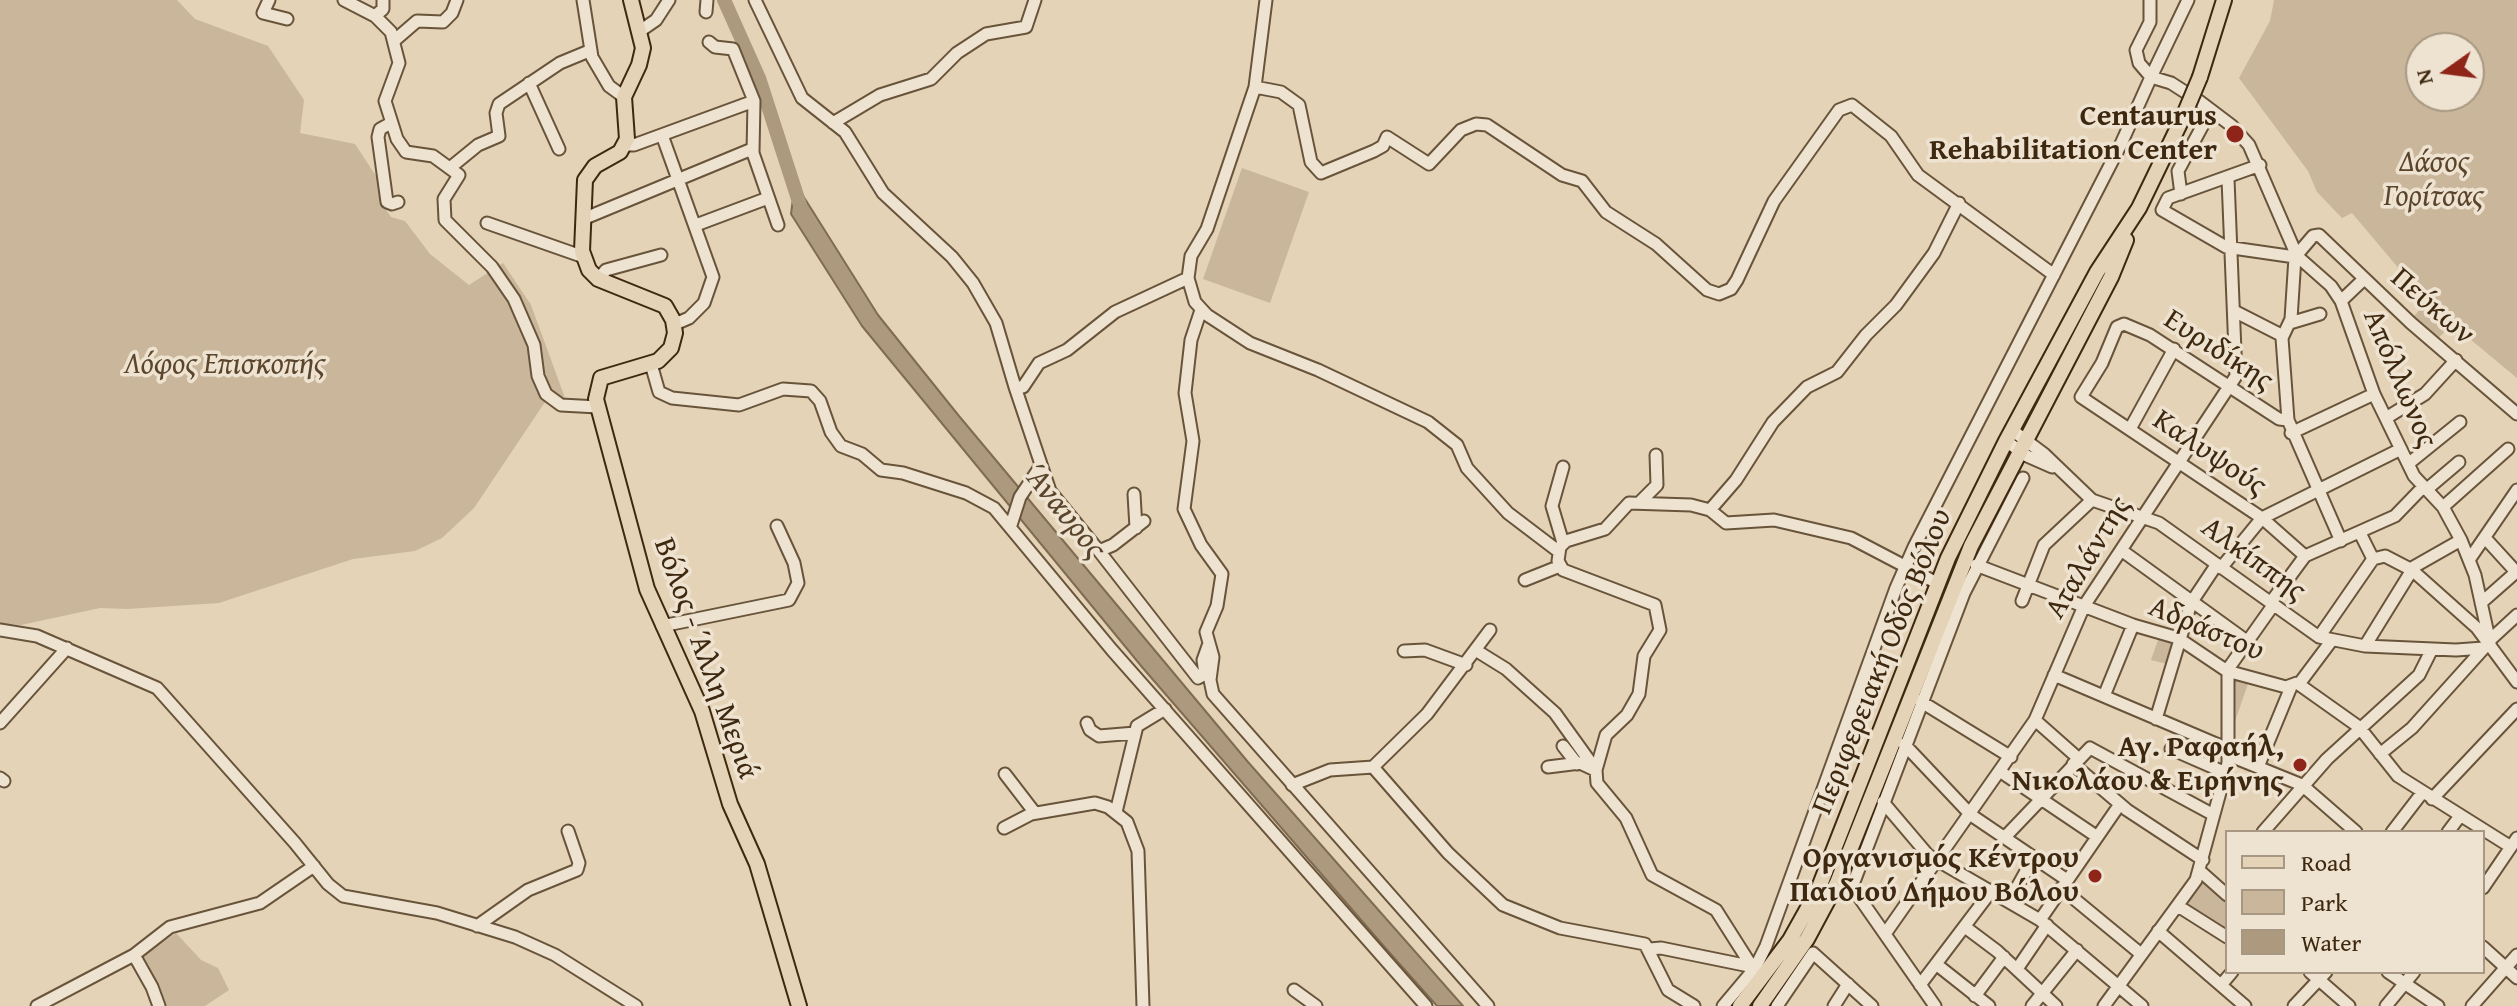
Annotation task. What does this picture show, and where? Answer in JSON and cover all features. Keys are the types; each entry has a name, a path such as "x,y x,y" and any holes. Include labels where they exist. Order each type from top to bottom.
{"main road":[{"path":"598,407 596,392 601,378 615,371 651,364 671,348 675,324 659,301 598,279 584,257 587,175 625,145 624,97 641,61 640,31 631,0"},
{"name":"Περιφερειακή Οδός Βόλου","path":"1773,1004 1837,883 1942,610 2022,445 2111,277 2139,208 2184,115 2200,77 2224,0"},
{"name":"Περιφερειακή Οδός Βόλου","path":"1740,1006 1760,971 1796,930 1831,862 1937,583 2009,435 2097,272 2139,208"},
{"name":"Βόλος - Άλλη Μεριά","path":"598,407 642,574 662,626 702,711 730,804 757,864 799,1006"}],"street":[{"path":"269,0 263,13 287,19"},
{"path":"344,0 375,16 395,40 399,68 385,101 391,123 404,150 431,155 451,167 459,177 444,199 445,220 492,267 514,299 533,342 538,376 546,394 558,404 598,407"},
{"path":"375,16 383,9 383,0"},
{"path":"395,40 417,21 443,22 452,13 457,0"},
{"path":"583,0 589,51 609,86 624,97"},
{"path":"640,31 656,20 669,0"},
{"path":"755,0 799,93 859,151 883,193 952,257 973,283 996,323 1040,467 1053,496 1198,678 1205,674 1203,660 1208,646"},
{"path":"833,123 880,95 931,79 957,53 986,34 1026,27 1035,0"},
{"path":"1266,0 1255,87 1207,229 1191,256 1188,278 1201,310 1250,343 1318,370 1428,422 1457,445 1467,468 1508,513 1561,547"},
{"path":"2150,0 2150,22 2136,50 2139,63 2151,77"},
{"path":"1723,1006 1760,971 1905,569 1940,492 2054,275 2188,0"},
{"path":"709,42 715,47 729,46 733,49 754,101 752,149 778,225"},
{"path":"451,167 478,145 499,136 496,108 560,63 589,51"},
{"name":"Απόλλωνος","path":"2151,77 2171,83 2241,134 2260,165 2295,255 2331,286 2341,301 2374,394 2408,464 2424,489 2443,507 2461,540 2481,603 2488,644 2517,682"},
{"path":"529,83 559,149"},
{"path":"1255,87 1281,92 1299,105 1311,162 1321,173 1374,151 1383,146 1387,137 1429,164 1461,130 1476,124 1487,125 1562,175 1582,181 1606,212 1656,244 1713,294 1726,292 1737,280 1766,212 1844,106 1854,106 1891,136 1909,166 2054,275"},
{"path":"625,145 662,135 754,101"},
{"path":"2181,194 2178,171 2211,110"},
{"path":"391,123 380,129 378,137 387,202 398,202"},
{"path":"662,135 711,267 712,287 699,309 675,324"},
{"path":"583,219 752,149"},
{"path":"2260,165 2165,201 2162,208 2166,214 2233,249 2295,255 2290,323 2283,336 2288,420 2291,433 2341,541"},
{"name":"Αταλάντης","path":"1885,934 1938,863 2035,720 2084,606 2230,386 2238,366 2228,179"},
{"path":"696,225 768,198"},
{"path":"1710,510 1736,480 1773,422 1807,387 1837,372 1866,335 1896,305 1934,253 1959,203"},
{"path":"487,223 584,257"},
{"name":"Πεύκων","path":"2295,255 2316,235 2517,414"},
{"path":"598,279 606,270 661,255"},
{"path":"1015,387 1023,387 1039,363 1067,350 1115,312 1188,278"},
{"path":"2341,301 2364,279"},
{"path":"1201,310 1191,340 1185,393 1193,441 1184,509 1201,545 1222,574 1217,606 1206,632 1213,657 1210,680 1215,697 1488,1006"},
{"path":"2236,312 2283,336"},
{"path":"2290,323 2320,314"},
{"name":"Ευριδίκης","path":"2081,399 2121,324 2141,330 2279,419 2288,420"},
{"path":"2130,429 2174,349"},
{"path":"2386,418 2425,394 2456,360"},
{"path":"651,364 659,392 672,398 739,405 783,389 811,391 820,401 831,432 841,446 862,454 881,470 903,473 975,497 1012,520 1165,709 1426,1006"},
{"path":"2291,433 2374,394"},
{"name":"Καλυψούς","path":"2081,399 2179,460 2262,518 2305,556"},
{"path":"2408,464 2460,422"},
{"name":"Αλκίππης","path":"2009,435 2060,471 2092,500 2159,523 2319,637 2365,646 2432,649 2488,644"},
{"path":"2156,719 2191,603 2262,518 2401,449"},
{"path":"2443,507 2508,449"},
{"path":"1640,502 1658,483 1656,455"},
{"path":"2104,1006 2178,906 2201,865 2212,814 2226,773 2227,671 2305,556 2395,516 2459,462"},
{"path":"1012,520 1027,484 1040,467"},
{"path":"1563,467 1552,506 1561,547 1560,566 1566,572 1655,605 1660,634 1644,656 1641,690 1630,711 1606,735 1596,770"},
{"path":"1935,1006 1852,887 1920,701 1976,565 2023,478"},
{"path":"1099,551 1140,525 1134,494"},
{"path":"2022,601 2026,585 2049,538 2092,500"},
{"path":"2469,560 2515,500"},
{"path":"1561,547 1605,529 1624,507 1640,502 1710,510 1726,523 1774,520 1851,538 1905,569 1937,583"},
{"path":"662,626 789,600 798,583 794,563 777,526"},
{"path":"2360,533 2373,559"},
{"path":"2481,603 2517,573 2486,539"},
{"path":"2365,646 2411,569 2461,540"},
{"path":"2121,550 2248,642"},
{"path":"2319,637 2373,559 2385,556 2411,569 2434,586 2488,644"},
{"name":"Αδράστου","path":"1976,565 2133,625 2178,638 2227,671 2295,686 2359,727 2398,776 2460,816 2514,842"},
{"path":"1525,580 1560,566"},
{"path":"2380,754 2418,722 2517,615"},
{"path":"2104,696 2133,625"},
{"path":"0,630 27,633 67,648 141,678 161,692 328,884 348,898 437,913 537,946 636,1006"},
{"path":"1292,785 1330,770 1373,767 1408,736 1477,651 1490,630"},
{"path":"2258,767 2295,686 2332,640"},
{"path":"0,723 67,648"},
{"path":"2265,830 2302,785 2359,727 2419,675 2432,649"},
{"path":"1404,651 1425,650 1466,665"},
{"path":"1477,651 1506,669 1555,713 1596,770 1599,787 1626,818 1652,875 1716,910 1760,971"},
{"path":"2054,675 2302,785 2354,830"},
{"path":"1920,701 2011,757"},
{"path":"1116,812 1141,720 1165,709"},
{"path":"2394,830 2517,709"},
{"path":"2035,720 2120,804 2201,865 2225,888"},
{"path":"1087,723 1090,730 1099,736 1135,733"},
{"path":"2190,733 2176,752 2226,773"},
{"path":"1904,744 1971,815 2034,857 2141,954"},
{"path":"1563,746 1577,764"},
{"path":"2005,837 2075,761 2093,748 2212,814"},
{"path":"1548,767 1577,764 1596,770"},
{"path":"1373,767 1448,853 1503,905 1552,926 1637,940 1650,949 1668,990 1694,1006"},
{"path":"2001,772 2096,836"},
{"path":"1005,774 1035,813"},
{"path":"1883,802 1922,850 1938,863 2010,900 2044,922 2142,1006"},
{"path":"1004,828 1035,813 1095,803 1116,812 1130,826 1138,851 1143,1006"},
{"path":"2017,969 2064,884 2120,804"},
{"path":"2450,830 2460,816"},
{"path":"477,926 528,890 578,868 568,831"},
{"path":"2485,885 2514,842"},
{"path":"2010,900 2034,857"},
{"path":"37,1006 134,955 170,927 260,903 314,866"},
{"path":"1920,985 1992,890"},
{"path":"2178,906 2225,936"},
{"path":"1965,927 2004,957 2056,1006"},
{"path":"2158,931 2245,1006"},
{"path":"1650,949 1661,948 1760,971"},
{"path":"2485,949 2517,978"},
{"path":"2032,1006 2077,950"},
{"path":"1773,1004 1813,953 1872,1006"},
{"path":"134,955 159,1006"},
{"path":"2472,1006 2517,955"},
{"path":"1975,996 2004,957"},
{"path":"1936,964 1989,1006"},
{"path":"2221,985 2230,974"},
{"path":"2391,974 2438,1006"},
{"path":"2386,1006 2412,974"},
{"path":"2294,1006 2318,975 2349,1006"},
{"path":"1834,1006 1848,984"},
{"path":"1294,990 1316,1006"}],"green space":[{"name":"Λόφος Επισκοπής","path":"0,0 177,0 195,19 268,46 304,100 300,133 355,144 380,182 384,207 391,217 405,221 430,254 469,285 503,263 531,305 565,398 545,402 474,508 442,538 415,551 353,559 219,603 100,608 21,625 0,624"},
{"name":"Δάσος Γορίτσας","path":"2274,0 2517,0 2517,378 2453,325 2438,338 2414,316 2427,302 2352,213 2342,218 2317,192 2308,171 2239,78 2270,21"},
{"path":"1242,168 1309,192 1270,303 1203,279"},
{"path":"2159,637 2175,641 2167,664 2151,660"},
{"path":"2232,675 2249,681 2233,727"},
{"path":"2204,878 2225,897 2225,931 2186,905"},
{"path":"176,933 201,960 218,968 229,990 205,1006 166,1006 142,957"}],"water":[{"path":"795,183 878,315 959,416 1248,762 1463,1006 1437,1006 1388,951 1142,667 862,326 791,214"}],"waterway":[{"name":"Άναυρος","path":"724,0 759,78 800,205"}],"place":[{"name":"Centaurus Rehabilitation Center","path":"2235,134"},
{"name":"Αγ. Ραφαήλ, Νικολάου & Ειρήνης","path":"2300,765"},
{"name":"Οργανισμός Κέντρου Παιδιού Δήμου Βόλου","path":"2095,876"}]}
